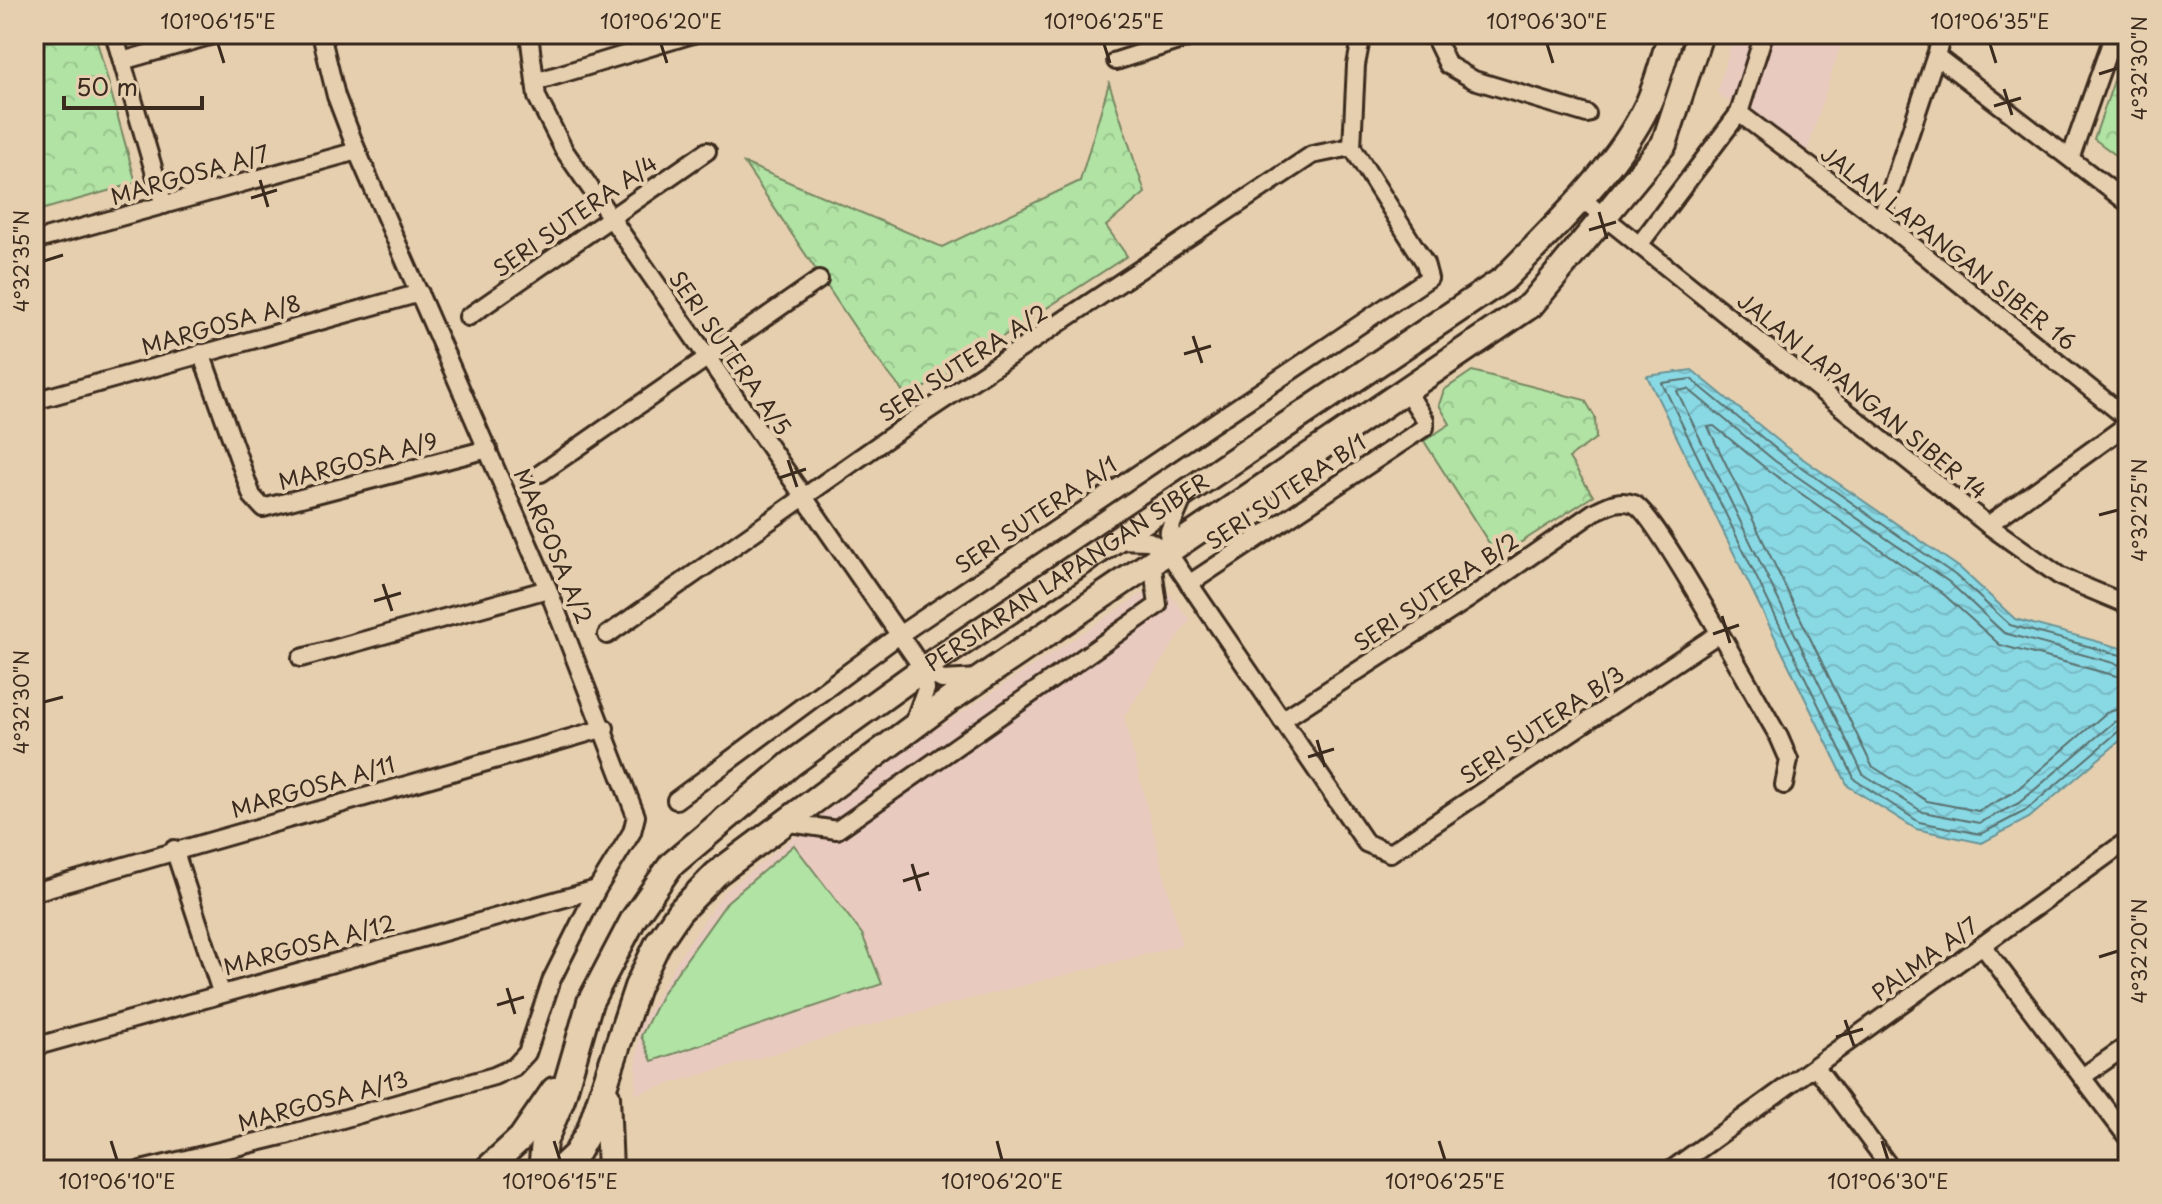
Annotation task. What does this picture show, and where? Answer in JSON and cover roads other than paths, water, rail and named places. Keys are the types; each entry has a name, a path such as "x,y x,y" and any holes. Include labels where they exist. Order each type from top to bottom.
{"main road":[{"name":"PERSIARAN LAPANGAN SIBER","path":"541,1170 544,1142 562,1099 604,969 634,918 671,865 791,764 923,669 1504,279 1582,199 1648,103 1671,34"},
{"name":"PERSIARAN LAPANGAN SIBER","path":"559,1170 583,1142 637,987 679,912 716,874 981,678 1531,305 1606,218 1664,144 1700,34"},
{"path":"486,1170 521,1138 543,1108 580,1037"},
{"path":"606,1081 610,1170"}],"street":[{"path":"114,34 164,205"},
{"path":"122,61 217,34"},
{"name":"MARGOSA A/2","path":"321,34 332,82 357,151 548,589 605,728 636,816 632,832 597,889 552,979 527,1053 514,1067"},
{"name":"SERI SUTERA A/5","path":"529,34 536,89 564,150 923,669"},
{"path":"536,89 693,34"},
{"path":"1116,61 1200,34"},
{"path":"1352,147 1356,65 1362,34"},
{"path":"1433,34 1448,65 1474,80 1587,114"},
{"path":"1639,245 1739,113 1764,34"},
{"path":"1881,220 1943,34"},
{"path":"2071,156 2114,34"},
{"path":"1936,56 2071,156 2128,203"},
{"name":"JALAN LAPANGAN SIBER 16","path":"1739,113 1881,220 2128,422"},
{"name":"SERI SUTERA A/1","path":"676,800 899,635 1429,278 1425,263 1352,147"},
{"name":"SERI SUTERA A/2","path":"607,635 918,417 1312,155 1352,147"},
{"name":"MARGOSA A/7","path":"34,241 357,151"},
{"name":"SERI SUTERA A/4","path":"468,317 707,151"},
{"name":"JALAN LAPANGAN SIBER 14","path":"1582,199 1988,525 2061,577 2128,605"},
{"path":"541,473 819,280"},
{"name":"MARGOSA A/8","path":"34,401 420,293"},
{"name":"MARGOSA A/9","path":"201,353 252,496 263,508 488,449"},
{"name":"SERI SUTERA B/1","path":"1189,584 1425,427 1425,420 1406,390"},
{"path":"1988,525 2128,422"},
{"path":"783,822 837,830 1158,605 1160,556 1176,510 1187,490"},
{"name":"SERI SUTERA B/2","path":"1282,720 1470,598 1594,512 1616,501 1636,504 1654,524 1718,634"},
{"path":"1113,541 1149,541 1189,584 1282,720"},
{"path":"301,658 548,589"},
{"path":"1718,634 1789,760 1784,785"},
{"name":"SERI SUTERA B/3","path":"1282,720 1366,843 1390,853 1718,634"},
{"path":"923,669 942,680 981,678"},
{"path":"912,727 926,689 923,669"},
{"name":"MARGOSA A/11","path":"34,892 174,849 605,728"},
{"name":"PALMA A/7","path":"1671,1170 2128,840"},
{"path":"174,849 221,992"},
{"name":"MARGOSA A/12","path":"34,1047 221,992 597,889"},
{"path":"1982,945 2128,1138"},
{"path":"2082,1077 2128,1045"},
{"name":"MARGOSA A/13","path":"141,1170 286,1135 494,1076 514,1067"},
{"path":"1816,1067 1892,1170"}],"water":[{"path":"1692,370 1786,447 1960,568 2015,619 2125,649 2128,734 2029,818 1982,843 1916,829 1848,786 1647,376"}]}
